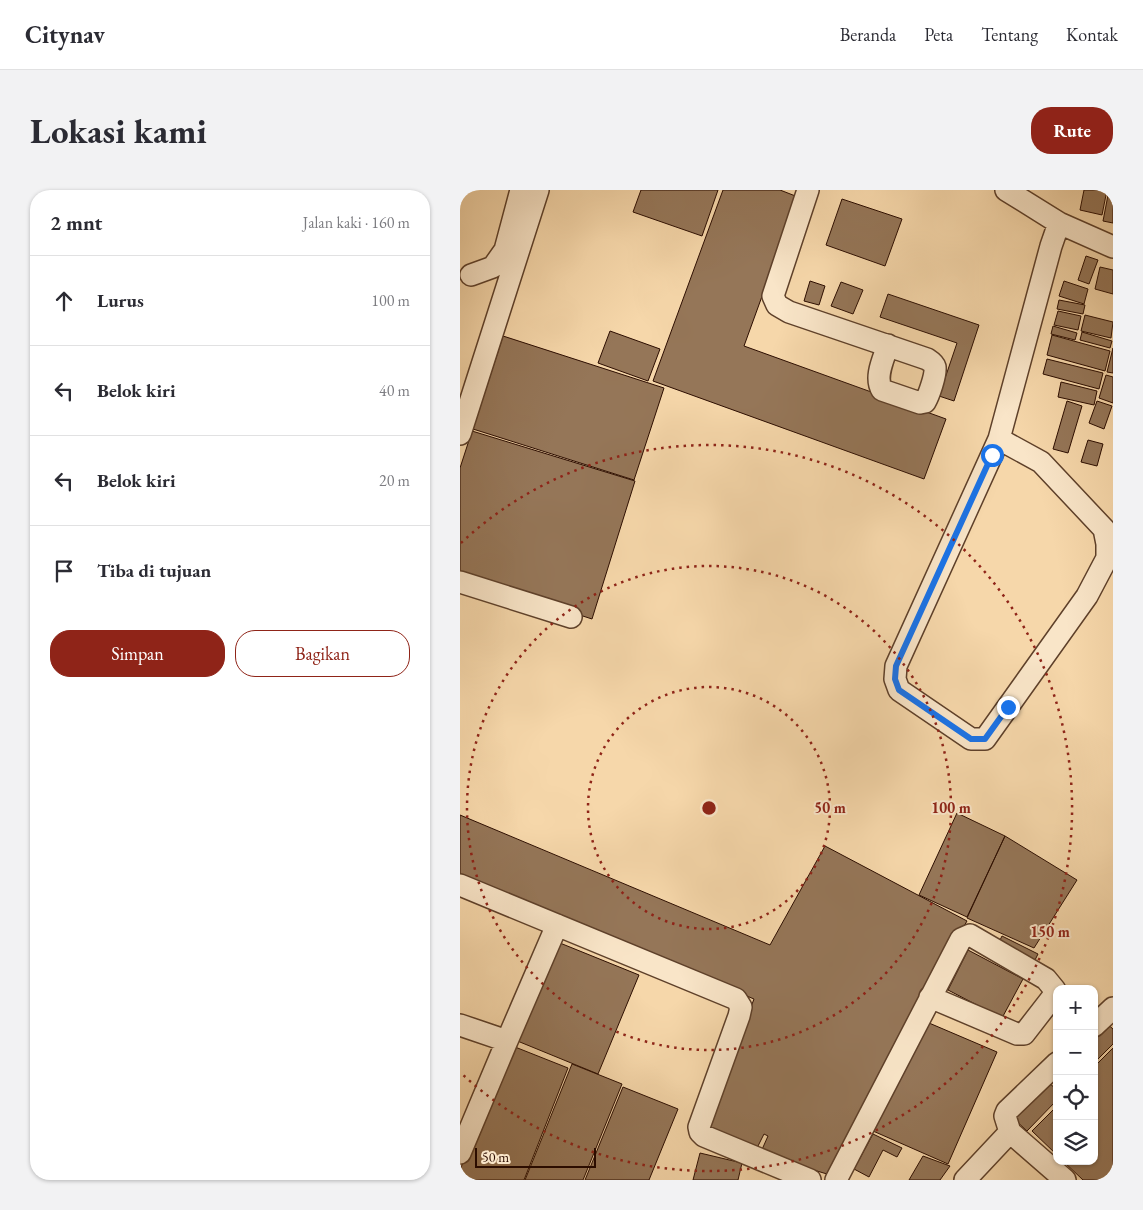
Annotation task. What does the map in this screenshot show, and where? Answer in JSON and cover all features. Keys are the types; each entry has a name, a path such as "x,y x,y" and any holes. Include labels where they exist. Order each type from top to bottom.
{"lane":[{"path":"471,275 493,267 504,250 521,190"},
{"path":"460,434 538,190"},
{"path":"1006,190 1060,223 1113,247"},
{"path":"806,191 773,296 777,305 788,312 888,345"},
{"path":"999,440 1041,462 1104,529 1107,558 1087,596 985,739 971,739 899,690 895,679 896,666 999,440 1051,246 1060,223"},
{"path":"460,582 571,617"},
{"path":"460,885 736,999 741,1008 739,1016 699,1127 700,1132 704,1136 796,1177"},
{"path":"460,1153 465,1129 507,1041 557,925"},
{"path":"836,1180 930,997 961,940 970,935 1046,979 1055,990 1055,994 1024,1034 1017,1034 930,997"},
{"path":"1098,1022 1113,1008"},
{"path":"460,1025 507,1041"},
{"path":"1053,1067 1007,1111 1005,1116 1010,1132 1065,1180"},
{"path":"965,1180 1010,1132"}],"building":[{"path":"641,190 718,190 702,236 633,212"},
{"path":"723,190 780,190 798,197 744,346 946,419 924,479 653,381"},
{"path":"1084,190 1107,190 1102,215 1080,210"},
{"path":"1109,190 1113,190 1113,223 1103,221"},
{"path":"842,199 902,219 885,266 826,245"},
{"path":"1086,256 1098,260 1089,284 1078,280"},
{"path":"1100,267 1113,270 1113,294 1095,289"},
{"path":"810,281 825,286 819,305 804,301"},
{"path":"1064,281 1088,289 1084,304 1059,296"},
{"path":"841,282 863,290 853,314 831,306"},
{"path":"888,294 979,325 954,401 939,396 957,343 880,317"},
{"path":"1059,300 1085,305 1083,314 1057,309"},
{"path":"1058,311 1081,316 1078,330 1054,325"},
{"path":"1085,315 1113,322 1111,338 1081,331"},
{"path":"1053,326 1077,333 1075,340 1051,334"},
{"path":"610,331 660,349 648,381 598,363"},
{"path":"1082,332 1112,341 1110,348 1080,340"},
{"path":"1052,335 1110,351 1105,371 1047,355"},
{"path":"503,336 664,388 634,480 473,429"},
{"path":"1113,348 1113,373 1107,372"},
{"path":"1047,359 1103,373 1099,389 1043,374"},
{"path":"1106,375 1113,377 1113,403 1099,398"},
{"path":"1061,382 1097,391 1094,405 1058,397"},
{"path":"1067,401 1082,406 1068,453 1053,449"},
{"path":"1097,401 1112,406 1104,429 1089,423"},
{"path":"472,431 635,481 592,619 460,576 460,468"},
{"path":"1088,440 1103,444 1097,466 1081,462"},
{"path":"957,813 1005,836 967,917 919,895"},
{"path":"460,815 770,945 825,846 967,921 911,1017 827,1174 760,1154 768,1136 764,1134 755,1152 704,1130 754,999 460,878"},
{"path":"1005,836 1077,880 1034,948 967,918"},
{"path":"1002,936 1038,954 1032,966 996,948"},
{"path":"555,941 639,975 598,1074 515,1040"},
{"path":"968,950 1023,979 1002,1018 948,990"},
{"path":"922,1020 997,1052 948,1164 873,1131"},
{"path":"1104,1021 1113,1029 1113,1044 1098,1059 1098,1030 1098,1027"},
{"path":"510,1045 568,1068 524,1180 460,1180 460,1170"},
{"path":"1113,1048 1113,1180 1083,1180 1067,1165 1098,1165 1098,1063"},
{"path":"572,1064 622,1084 583,1180 525,1180"},
{"path":"1047,1081 1053,1086 1053,1104 1027,1131 1012,1117"},
{"path":"623,1087 678,1109 649,1180 585,1180"},
{"path":"1053,1110 1053,1151 1032,1131"},
{"path":"873,1134 902,1148 897,1157 883,1150 869,1177 854,1169"},
{"path":"700,1153 742,1163 738,1180 693,1180"},
{"path":"923,1156 950,1166 940,1180 909,1180"}],"route":[{"path":"992,455 896,666 895,679 899,690 971,739 985,739 1008,707"}]}
